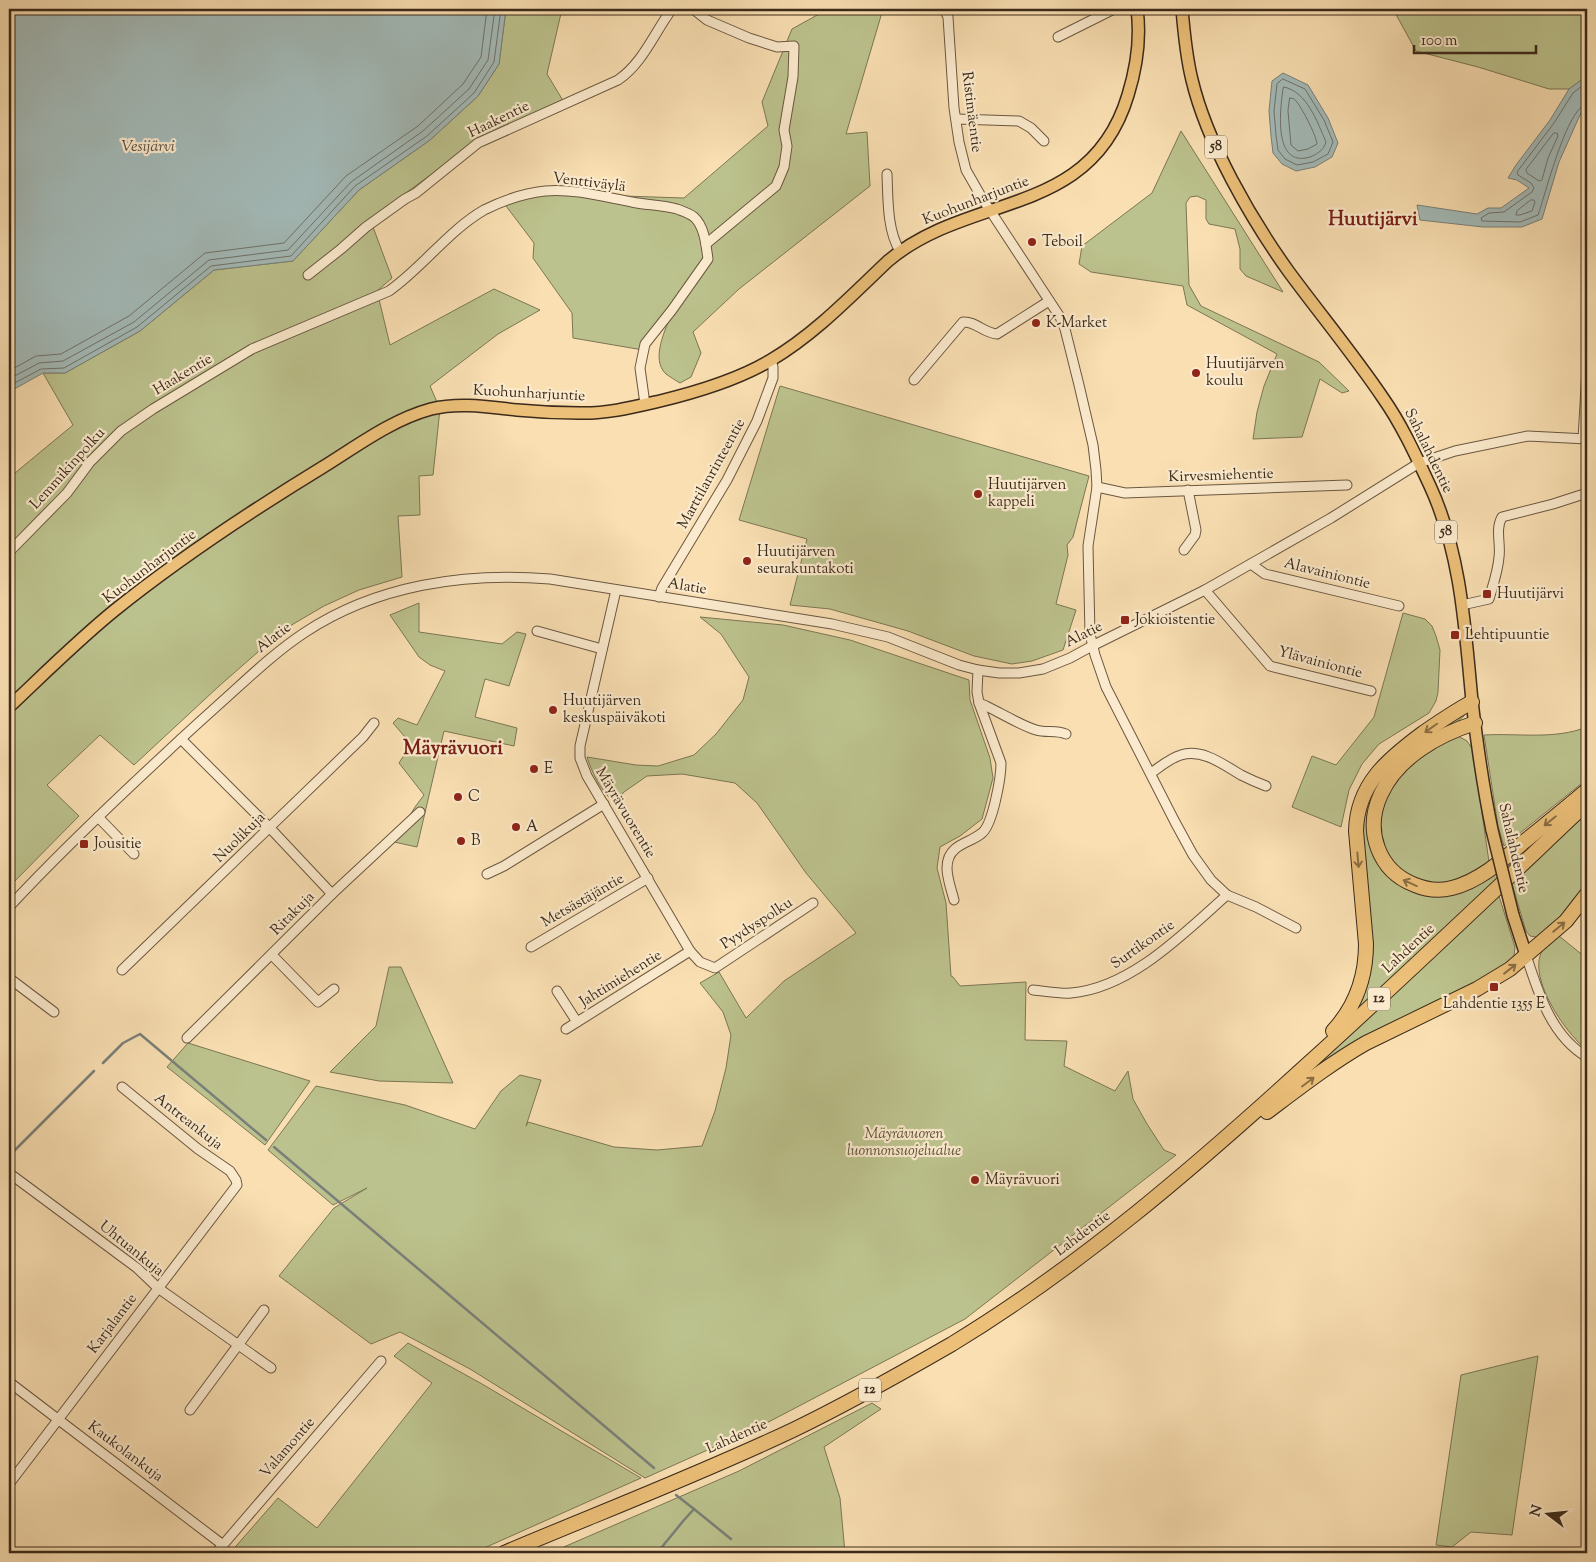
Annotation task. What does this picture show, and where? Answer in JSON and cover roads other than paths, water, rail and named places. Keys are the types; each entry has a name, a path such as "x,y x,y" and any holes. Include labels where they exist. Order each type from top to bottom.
{"highway":[{"path":"1246,1120 1334,1030 1352,1007 1358,992 1366,962 1366,944 1356,823 1361,802 1368,786 1384,765 1405,746 1472,702"},
{"path":"1475,723 1452,730 1424,747 1392,775 1381,793 1373,823 1375,844 1384,862 1403,880 1419,887 1438,890 1454,888 1470,881 1506,857 1587,790"},
{"name":"Lahdentie","path":"504,1553 750,1450 840,1406 952,1343 1056,1274 1129,1220 1198,1163 1433,950 1587,803"},
{"path":"1198,1163 1325,1068 1350,1052 1494,980 1510,969 1566,921 1587,894"}],"main road":[{"name":"Kuohunharjuntie","path":"9,706 69,650 116,610 187,556 276,496 376,433 411,415 433,408 461,405 584,413 645,404 683,395 739,376 771,360 814,329 900,251 920,238 936,230 990,212 1048,188 1071,176 1093,158 1113,132 1125,105 1134,72 1139,35 1137,9"},
{"name":"Sahalahdentie","path":"1182,9 1187,59 1192,83 1210,134 1224,163 1260,228 1289,271 1384,399 1419,463 1442,516 1457,571 1483,784 1513,915 1526,955"}],"street":[{"name":"Haakentie","path":"308,275 366,227 416,193 478,143 609,84 629,72 638,62 672,9"},
{"path":"645,404 640,368 645,344 708,259 706,244 776,186 784,167 787,146 784,130 793,77 794,46 777,47 749,38 707,20 693,9"},
{"name":"Ristimäentie","path":"944,9 948,17 958,142 966,170 990,212"},
{"path":"1058,36 1114,9"},
{"path":"956,119 1019,121 1031,128 1044,141"},
{"path":"887,174 889,210 895,243 900,251"},
{"name":"Venttiväylä","path":"252,349 389,291 406,279 427,257 468,221 485,210 503,202 531,193 546,190 566,192 674,209 693,217 700,225 706,244"},
{"path":"990,212 1060,316 1065,329 1093,445 1096,470 1096,487 1088,546 1090,634 1092,646 1106,687 1193,855 1211,880 1227,895 1256,907 1296,928"},
{"path":"914,380 963,322 969,322 990,333 997,334 1049,301"},
{"name":"Haakentie","path":"152,409 252,349"},
{"name":"Marttilanrinteentie","path":"659,596 727,480 757,421 773,378 771,360"},
{"path":"1585,439 1587,369"},
{"name":"Lemmikinpolku","path":"9,552 67,493 90,462 121,431 152,409"},
{"name":"Alatie","path":"9,907 42,871 98,817 271,657 329,617 388,593 470,578 520,577 550,579 867,632 910,644 959,665 999,673 1019,673 1043,669 1070,658 1205,590 1331,518 1419,463 1455,451 1528,436 1585,439"},
{"name":"Kirvesmiehentie","path":"1096,487 1125,493 1347,485"},
{"path":"1184,550 1195,536 1196,530 1188,490"},
{"path":"1462,605 1489,599 1500,556 1499,529 1502,517 1587,493"},
{"name":"Alavainiontie","path":"1251,564 1265,574 1399,606"},
{"name":"Mäyrävuorentie","path":"616,590 580,746 580,758 587,776 690,951 700,962 715,968"},
{"name":"Ylävainiontie","path":"1205,590 1270,666 1371,691"},
{"path":"537,631 602,649"},
{"path":"954,900 946,871 948,858 955,849 983,833 990,820 1001,773 1000,763 979,703 977,692 978,670"},
{"path":"979,703 1034,730 1044,732 1057,731 1066,734"},
{"name":"Nuolikuja","path":"122,970 363,737 374,723"},
{"path":"181,739 270,828 332,894"},
{"path":"1151,773 1181,754 1195,754 1222,763 1266,786"},
{"path":"487,874 504,866 604,804"},
{"name":"Ritakuja","path":"187,1038 332,894 420,812"},
{"path":"98,817 134,854"},
{"name":"Metsästäjäntie","path":"531,947 648,878"},
{"name":"Surtikontie","path":"1033,990 1070,993 1107,985 1127,976 1174,943 1227,895"},
{"name":"Pyydyspolku","path":"715,968 813,903"},
{"name":"Jahtimiehentie","path":"566,1029 690,951"},
{"path":"272,955 318,1002 334,989"},
{"path":"1526,955 1536,985 1552,1020 1576,1048 1587,1056"},
{"path":"9,978 54,1012"},
{"path":"557,991 577,1022"},
{"name":"Antreankuja","path":"122,1087 198,1149 230,1171 236,1180"},
{"name":"Uhtuankuja","path":"9,1173 137,1268 158,1288 271,1368"},
{"name":"Karjalantie","path":"9,1484 237,1185 236,1180"},
{"path":"190,1410 264,1310"},
{"name":"Valamontie","path":"216,1553 381,1361"},
{"name":"Kaukolankuja","path":"9,1382 223,1545"}],"water":[{"name":"Vesijärvi","path":"9,9 506,9 499,64 478,96 430,140 359,190 293,261 214,270 140,331 65,373 43,373 9,392"},
{"path":"1283,73 1308,85 1328,118 1338,143 1332,157 1315,167 1296,171 1282,164 1273,153 1269,111 1272,81"},
{"path":"1587,76 1587,107 1580,115 1559,162 1542,219 1522,227 1483,227 1420,220 1417,205 1477,214 1488,208 1501,208 1529,188 1517,180 1508,178 1550,120 1569,89"}],"waterway":[{"path":"103,1063 123,1043 140,1034 266,1140"},
{"path":"9,1156 94,1071"},
{"path":"274,1147 654,1468"},
{"path":"676,1495 694,1509"},
{"path":"657,1553 694,1509 731,1539"}],"place":[{"name":"Teboil","path":"1032,242"},
{"name":"K-Market","path":"1036,323"},
{"name":"Huutijärven koulu","path":"1196,373"},
{"name":"Huutijärven kappeli","path":"978,494"},
{"name":"Huutijärven seurakuntakoti","path":"747,561"},
{"name":"Huutijärvi","path":"1487,594"},
{"name":"Jokioistentie","path":"1125,620"},
{"name":"Lehtipuuntie","path":"1455,635"},
{"name":"Huutijärven keskuspäiväkoti","path":"553,710"},
{"name":"E","path":"534,769"},
{"name":"C","path":"458,797"},
{"name":"A","path":"516,827"},
{"name":"B","path":"461,841"},
{"name":"Jousitie","path":"84,844"},
{"name":"Lahdentie 1355 E","path":"1494,987"},
{"name":"Mäyrävuori","path":"975,1180"}],"district":[{"name":"Huutijärvi","path":"1373,220"},
{"name":"Mäyrävuori","path":"453,749"}],"park label":[{"name":"Mäyrävuoren luonnonsuojelualue","path":"904,1142"}]}
